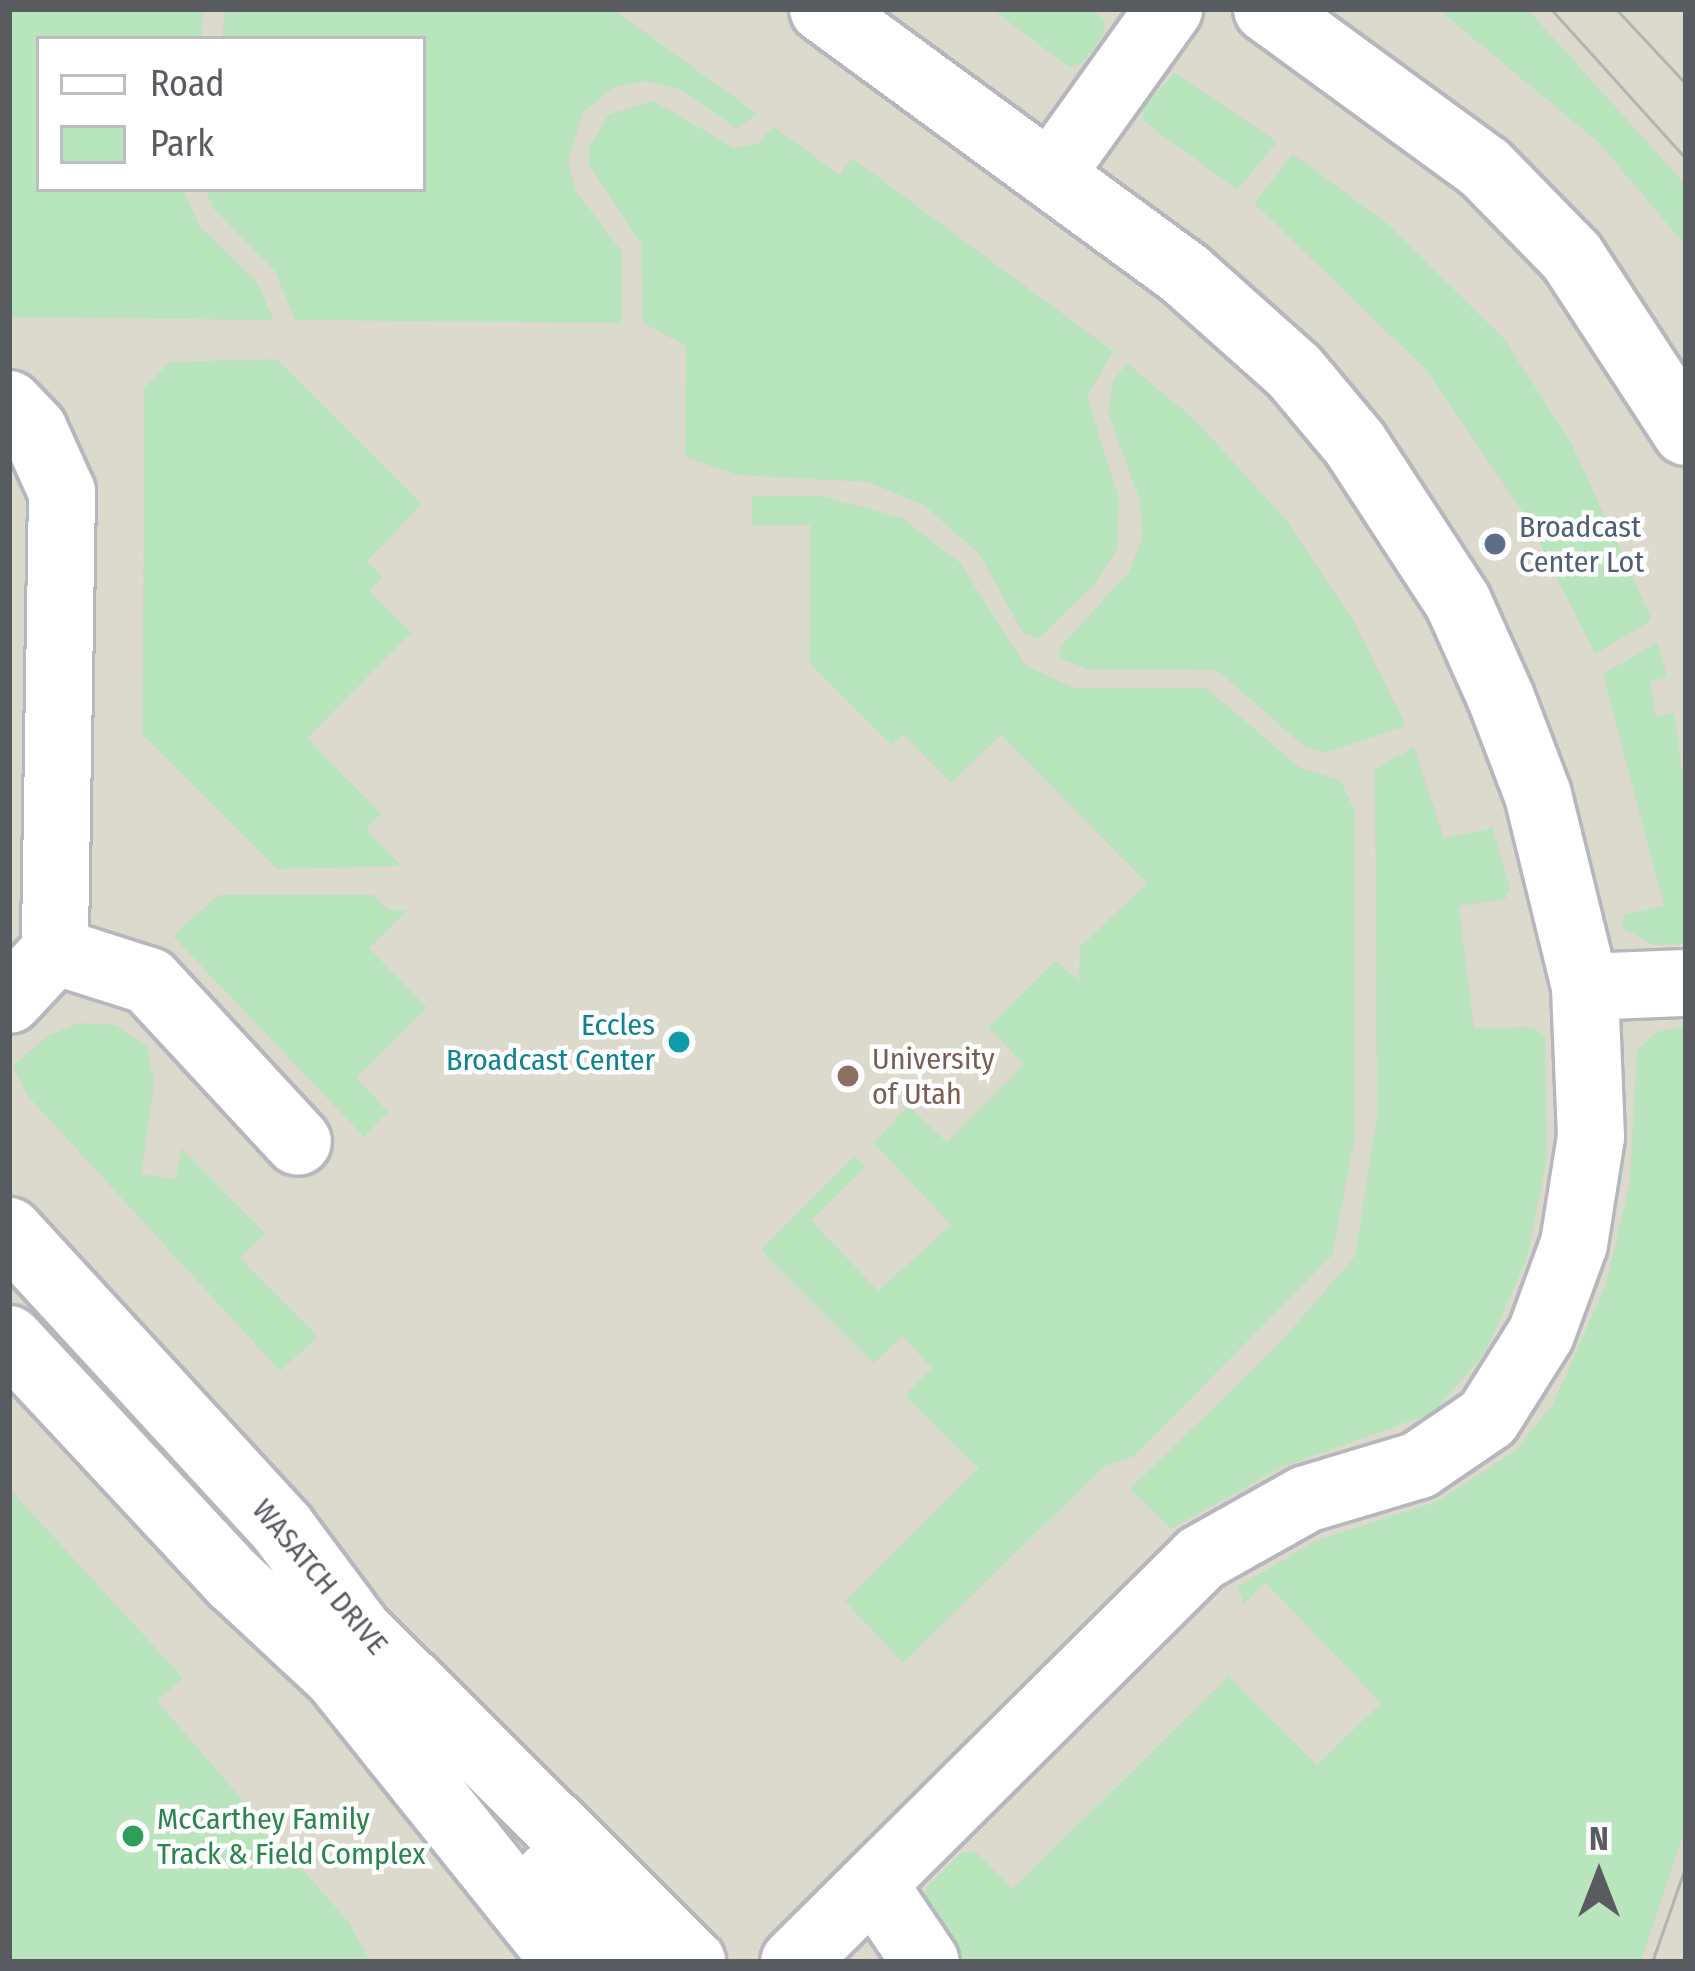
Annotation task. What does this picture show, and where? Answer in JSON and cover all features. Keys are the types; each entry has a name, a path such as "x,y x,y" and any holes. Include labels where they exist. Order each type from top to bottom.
{"street":[{"path":"794,1962 876,1888 1201,1558 1306,1499 1419,1465 1488,1418 1541,1334 1574,1244 1591,1137 1585,987 1538,796 1458,602 1404,508 1294,371 1185,274 823,9"},
{"path":"1051,174 1169,9"},
{"path":"1268,9 1484,166 1572,257 1686,432"},
{"path":"9,404 34,430 62,492 55,952 9,1000"},
{"path":"55,952 149,981 298,1142"},
{"path":"1585,987 1686,983"},
{"name":"WASATCH DRIVE","path":"9,1232 282,1528 358,1630 692,1962"},
{"name":"WASATCH DRIVE","path":"9,1339 234,1580 337,1676 566,1962"},
{"path":"489,1763 523,1845 627,1962"},
{"path":"876,1888 926,1962"}],"shaded area":[{"name":"University of Utah","path":"9,9 1686,9 1686,1962 9,1962"}],"green space":[{"path":"9,9 204,9 201,36 36,36 36,192 184,192 199,225 256,281 274,320 9,317"},
{"path":"225,9 613,9 757,114 736,128 679,89 645,81 613,87 583,113 568,162 576,191 622,252 622,323 295,320 275,271 213,208 206,192 426,192 426,36 222,36"},
{"path":"992,9 1090,9 1105,20 1105,32 1082,64 1069,67"},
{"path":"1438,9 1527,9 1686,185 1686,246 1598,142"},
{"path":"1175,73 1277,142 1237,190 1143,121 1142,108"},
{"path":"654,101 734,148 759,143 773,126 840,175 852,158 1113,351 1087,397 1119,499 1117,549 1096,583 1039,638 1023,633 979,554 924,505 868,482 738,475 685,457 686,346 643,323 641,244 589,165 589,148 609,114"},
{"path":"1293,154 1389,225 1503,338 1571,442 1652,620 1595,654 1527,518 1426,370 1254,203"},
{"path":"277,359 422,504 367,561 382,577 370,591 411,633 307,738 381,814 366,829 402,866 277,869 143,735 144,388 170,362"},
{"path":"1127,363 1195,420 1286,520 1352,618 1406,726 1325,753 1305,747 1217,670 1087,669 1059,658 1060,647 1129,572 1142,537 1140,501 1108,412 1113,381"},
{"path":"752,496 823,496 902,518 960,563 1025,665 1074,688 1206,688 1299,767 1340,780 1355,811 1355,1137 1332,1255 1134,1456 1104,1466 903,1663 845,1601 979,1468 905,1395 932,1368 902,1336 874,1363 761,1250 855,1156 866,1167 811,1220 878,1291 951,1225 874,1143 908,1106 947,1142 1024,1065 988,1027 1055,961 1079,980 1080,947 1147,883 1001,735 951,783 904,735 891,745 809,663 810,525 752,525"},
{"path":"1658,642 1667,677 1650,682 1656,716 1674,713 1684,781 1686,944 1653,945 1621,927 1625,914 1664,906 1603,674"},
{"path":"1414,747 1444,838 1493,828 1510,889 1505,899 1459,906 1474,1028 1532,1027 1545,1036 1547,1157 1527,1259 1486,1351 1433,1413 1282,1467 1171,1529 1130,1489 1280,1343 1355,1256 1377,1118 1375,769"},
{"path":"218,895 374,895 388,910 407,910 369,948 427,1008 356,1077 388,1112 364,1137 173,936"},
{"path":"78,1023 116,1025 147,1047 154,1083 141,1174 176,1179 181,1148 265,1233 240,1258 318,1337 280,1371 27,1095 13,1066 46,1037"},
{"path":"1686,1026 1686,1827 1641,1962 960,1962 922,1907 927,1886 961,1853 975,1851 1013,1889 1229,1676 1317,1765 1381,1703 1265,1582 1244,1604 1238,1587 1315,1541 1436,1502 1515,1451 1553,1404 1606,1284 1630,1181 1637,1050 1656,1032"},
{"name":"McCarthey Family Track & Field Complex","path":"9,1488 183,1678 157,1701 349,1923 371,1962 9,1962"}],"tram line":[{"path":"1551,9 1686,159"},
{"path":"1616,9 1686,84"},
{"path":"1652,1962 1686,1865"}],"place":[{"name":"Broadcast Center Lot","path":"1495,544"},
{"name":"Eccles Broadcast Center","path":"679,1042"},
{"name":"University of Utah","path":"848,1076"},
{"name":"McCarthey Family Track & Field Complex","path":"133,1836"}]}
